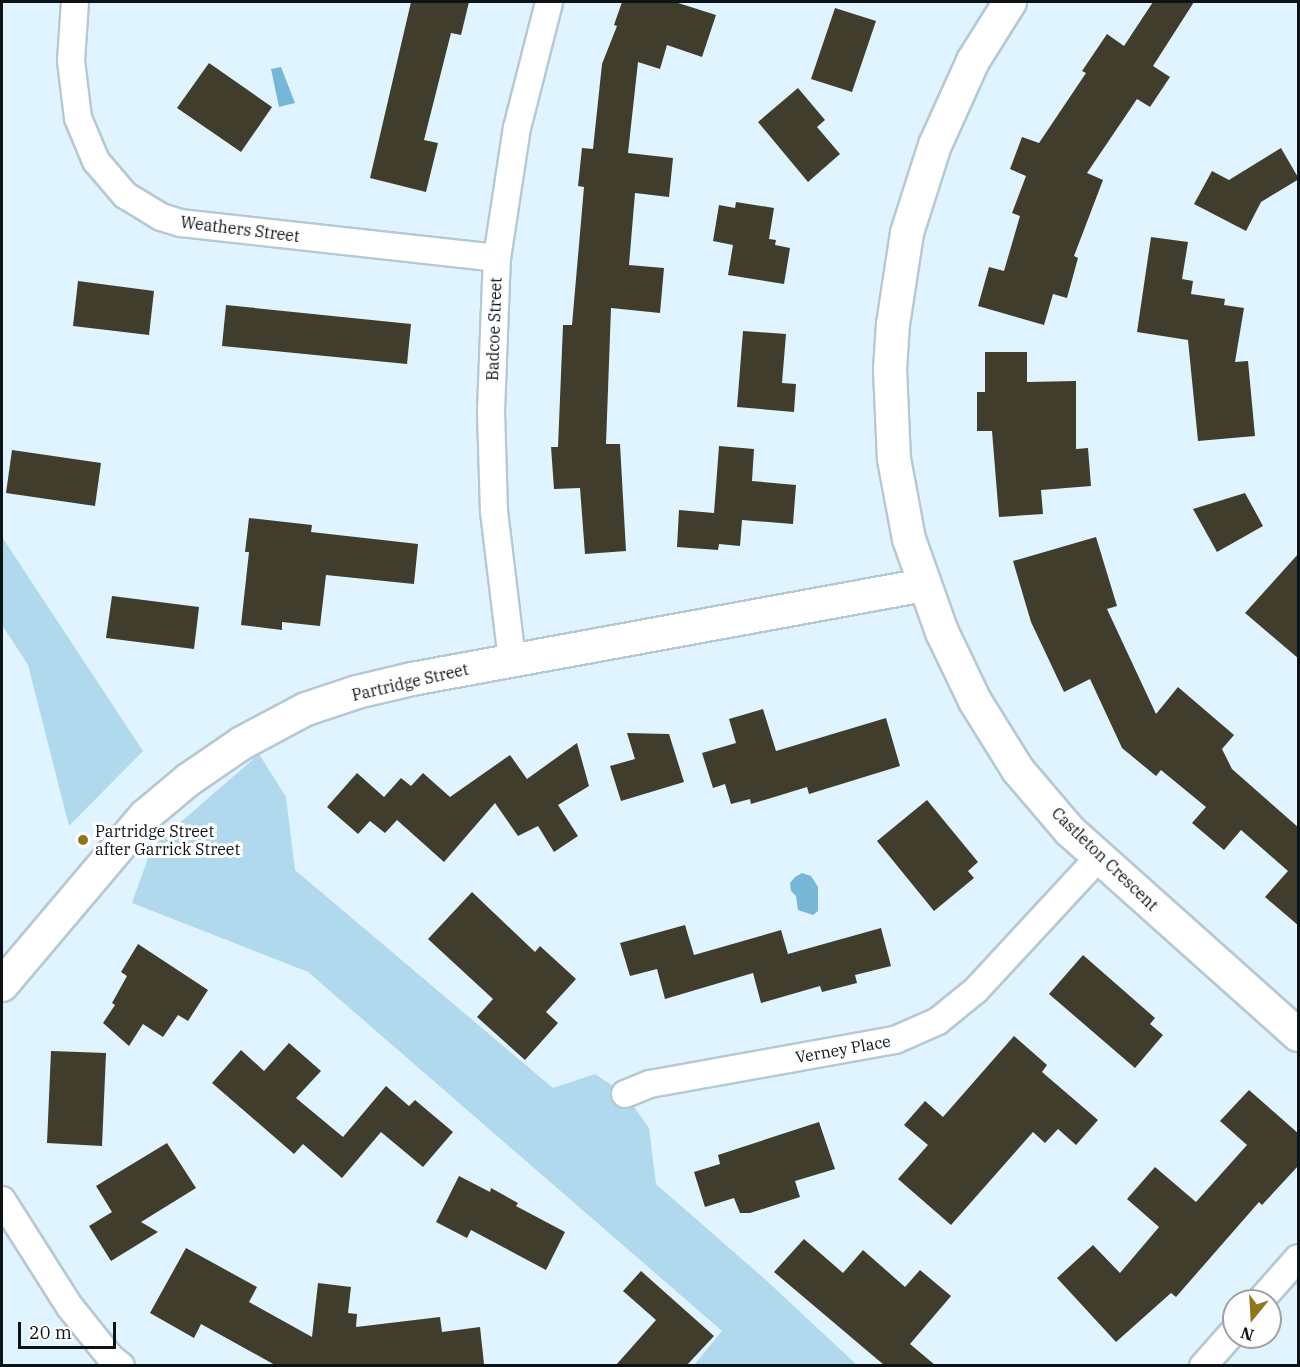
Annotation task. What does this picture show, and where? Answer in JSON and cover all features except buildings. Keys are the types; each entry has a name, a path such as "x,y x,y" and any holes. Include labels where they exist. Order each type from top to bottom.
{"street":[{"name":"Weathers Street","path":"75,2 71,61 78,118 96,161 125,195 160,217 181,224 497,258"},
{"name":"Badcoe Street","path":"512,660 494,512 491,434 497,258 517,128 549,2"},
{"name":"Castleton Crescent","path":"1010,2 974,61 935,145 908,233 893,324 890,369 894,459 909,539 939,625 975,701 1018,770 1070,831 1299,1035"},
{"name":"Partridge Street","path":"2,985 111,855 157,807 188,780 242,743 306,710 357,692 395,683 924,585"},
{"name":"Verney Place","path":"625,1094 650,1084 895,1040 938,1021 976,990 1099,857"},
{"path":"2,1200 70,1307 110,1357 121,1365"},
{"path":"1271,1289 1299,1258"},
{"path":"1203,1365 1222,1344"}],"shaded area":[{"path":"281,67 295,103 279,107 271,69"},
{"path":"2,537 143,751 69,826 28,665 2,625"},
{"path":"259,754 286,797 295,870 553,1088 595,1074 625,1094 649,1128 656,1184 767,1281 857,1365 694,1365 722,1331 308,972 132,903 152,847"},
{"path":"802,873 811,876 818,887 818,911 813,915 798,910 796,896 791,891 790,883"}],"place":[{"name":"Partridge Street after Garrick Street","path":"83,840"}]}
